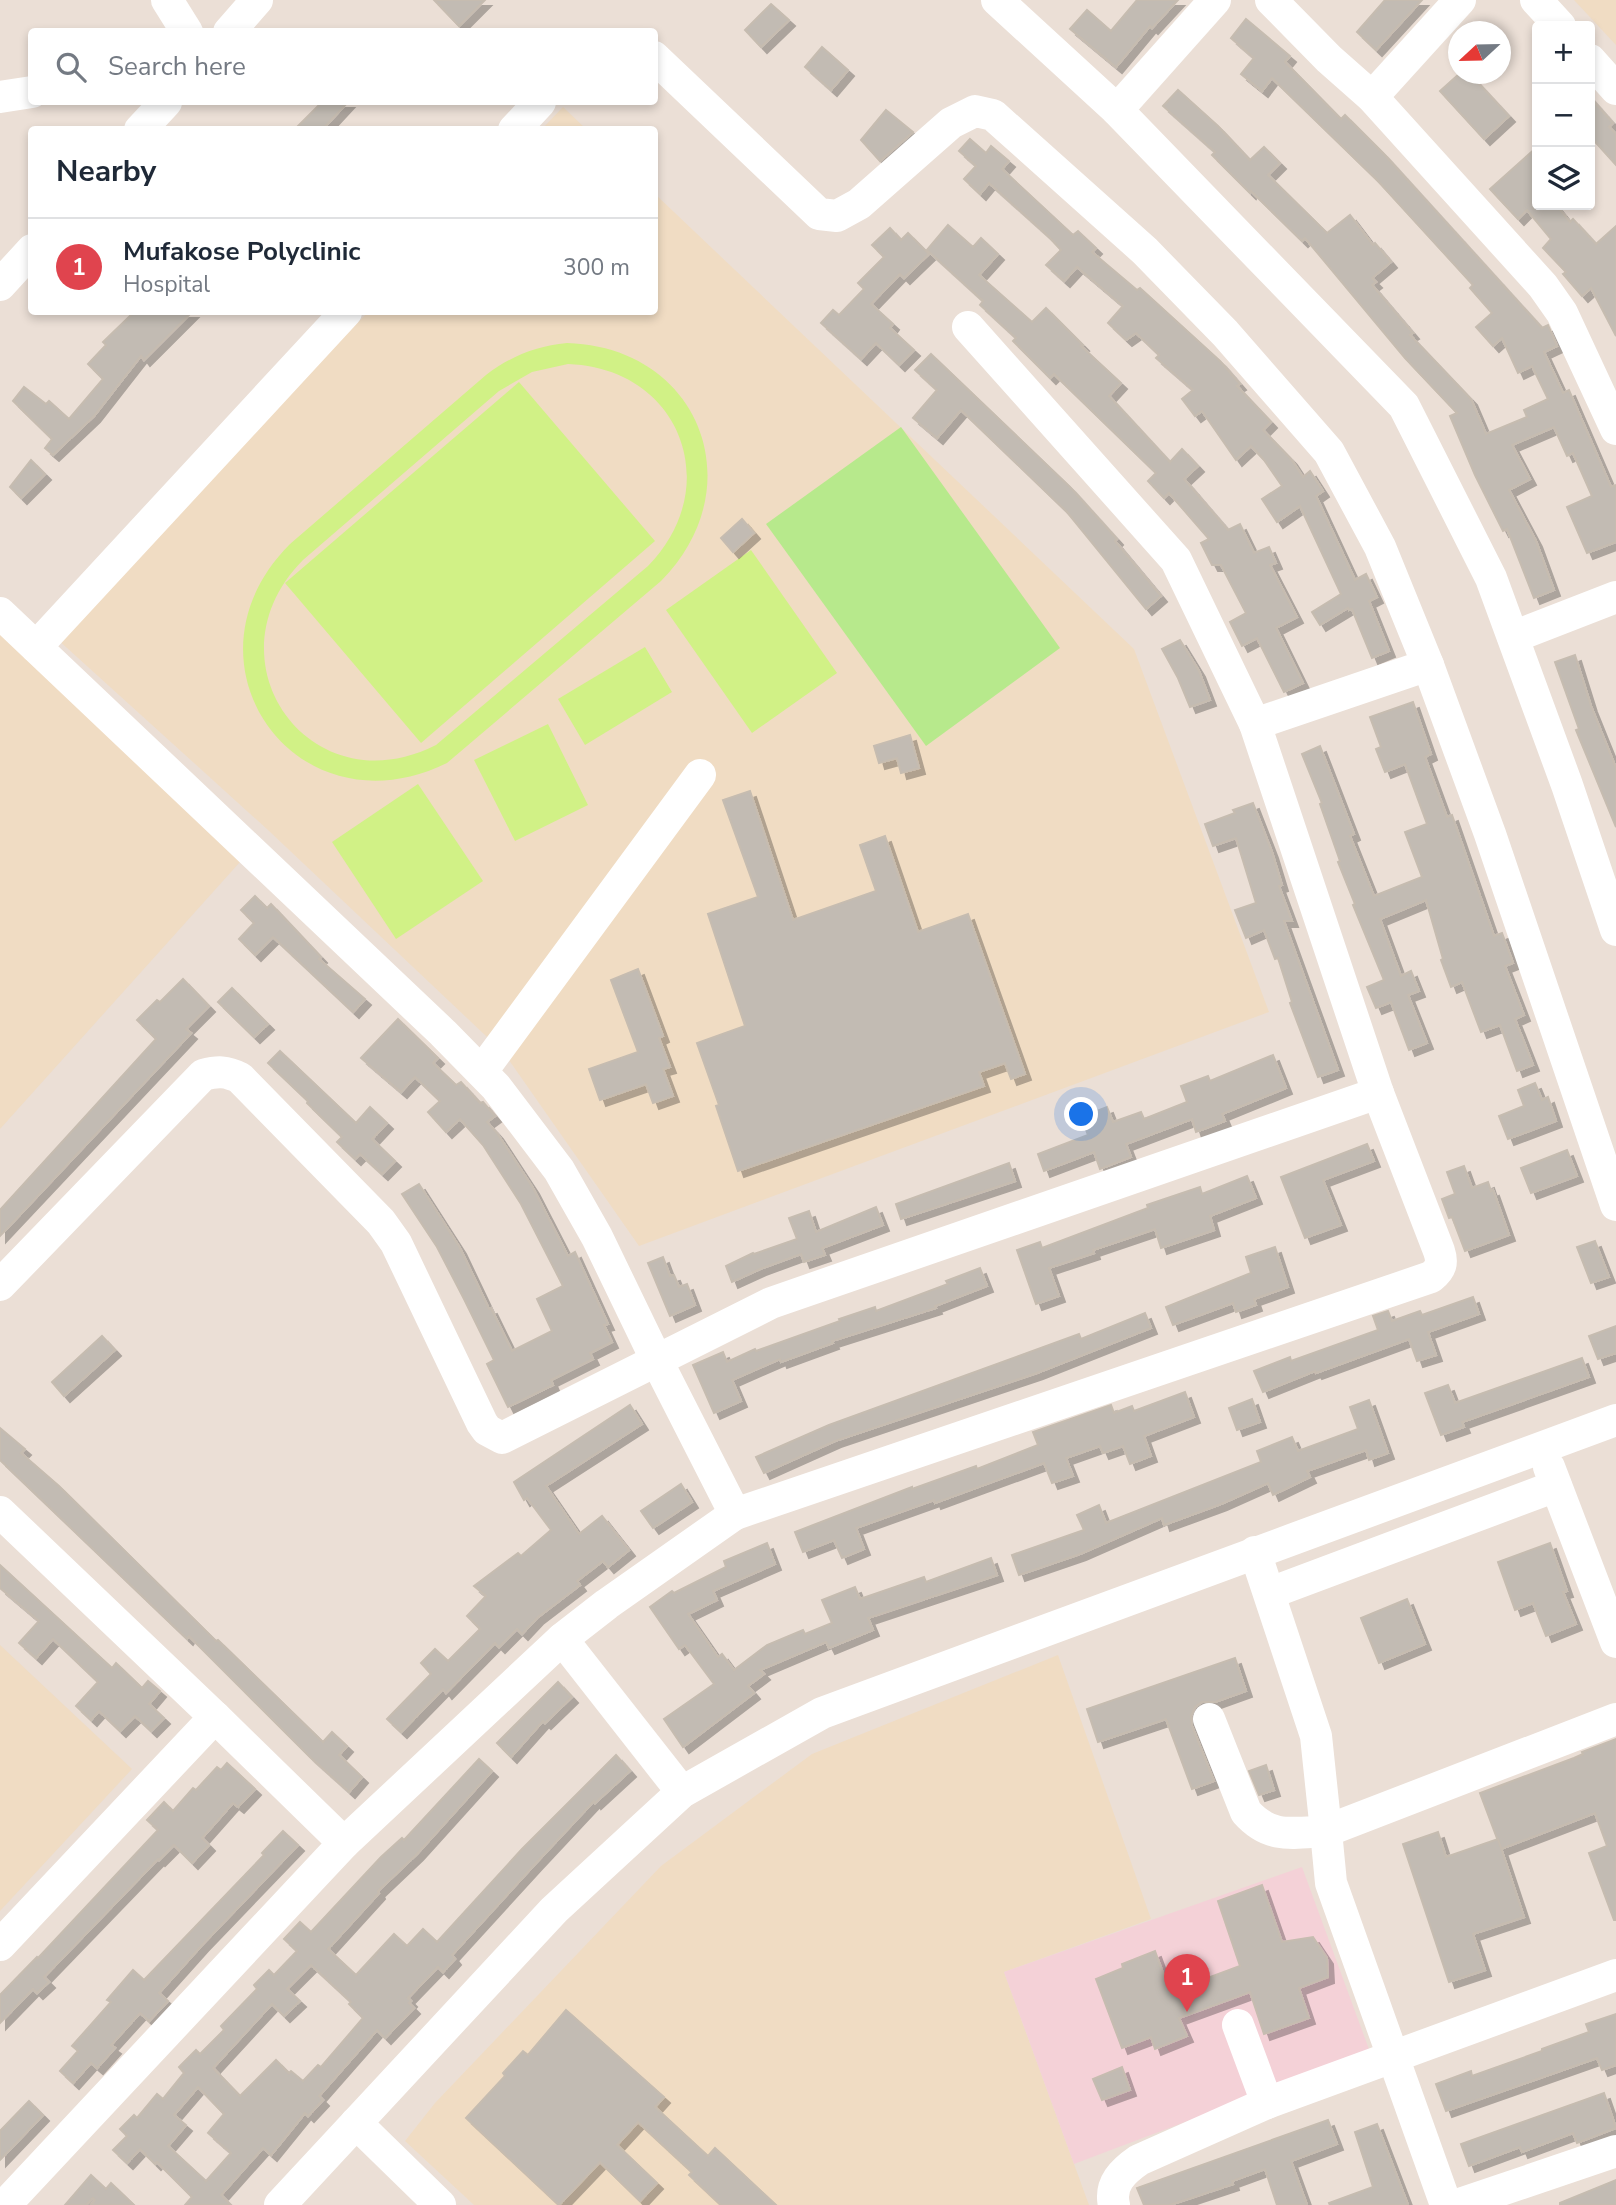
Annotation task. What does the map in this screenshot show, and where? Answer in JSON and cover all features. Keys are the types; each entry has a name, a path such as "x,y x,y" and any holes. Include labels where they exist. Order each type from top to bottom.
{"street":[{"path":"167,0 184,28"},
{"path":"232,28 257,0"},
{"path":"997,0 1117,110 1404,406 1491,578 1567,785 1616,930"},
{"path":"1117,110 1215,0"},
{"path":"1271,0 1372,97 1543,286 1562,313 1616,429"},
{"path":"1372,97 1460,0"},
{"path":"1536,0 1555,21"},
{"path":"658,61 820,214 837,216 859,204 951,123 975,111 993,115 1145,251 1225,333 1329,452 1380,547 1428,665 1490,834 1616,1205"},
{"path":"1595,66 1616,89"},
{"path":"0,97 28,93"},
{"path":"144,126 163,105"},
{"path":"518,126 537,105"},
{"path":"0,285 28,254"},
{"path":"36,647 343,315"},
{"path":"5,2205 344,1843 562,1639 735,1514 1431,1277 1439,1270 1441,1259 1378,1093 1255,724 1176,560 968,327"},
{"path":"1513,637 1616,597"},
{"path":"0,613 482,1070 523,1120 559,1170 597,1237 735,1514"},
{"path":"1255,724 1428,665"},
{"path":"482,1070 699,775"},
{"path":"0,1285 203,1075 216,1071 228,1072 240,1078 381,1222 396,1243 482,1423 502,1438 771,1303 1378,1093"},
{"path":"280,2205 554,1910 682,1792 821,1713 1616,1420"},
{"path":"1541,1446 1616,1642"},
{"path":"1270,1593 1556,1486"},
{"path":"0,1513 344,1843"},
{"path":"1255,1552 1316,1736 1331,1883 1446,2205"},
{"path":"562,1639 682,1792"},
{"path":"0,1945 215,1717"},
{"path":"1209,1719 1246,1812 1256,1824 1277,1833 1326,1831 1616,1718"},
{"path":"1115,2205 1113,2198 1116,2183 1124,2171 1139,2160 1267,2103 1616,1975"},
{"path":"1238,2025 1267,2103"},
{"path":"356,2123 440,2205"},
{"path":"1457,2205 1616,2151"}],"shaded area":[{"path":"1574,0 1616,0 1616,45 1595,21"},
{"path":"563,107 583,126 545,126"},
{"path":"658,197 1134,649 1269,1012 639,1246 504,1053 268,830 56,638 365,315 658,315"},
{"path":"0,626 240,862 0,1129"},
{"path":"0,1645 132,1769 0,1911"},
{"path":"1058,1655 1151,1919 1004,1972 1089,2205 474,2205 405,2141 435,2103 661,1866 812,1754"},
{"path":"1302,1867 1370,2052 1074,2164 1004,1972"}],"green space":[{"path":"567,343 613,351 651,369 680,395 699,428 707,465 704,505 689,544 661,581 447,763 392,780 342,777 300,757 268,726 248,685 244,638 257,590 290,544 486,375 524,353","holes":["568,364 607,371 639,386 663,409 679,436 686,468 684,501 672,535 648,566 436,745 390,760 348,757 312,741 285,714 268,679 264,640 275,599 303,560 499,391 532,372"]},
{"path":"519,382 655,541 421,743 285,583"},
{"path":"901,427 1060,648 926,746 766,524"},
{"path":"751,550 837,673 752,733 666,610"},
{"path":"645,647 672,692 585,745 558,699"},
{"path":"548,724 588,805 515,841 474,760"},
{"path":"418,784 483,881 396,939 332,842"}],"building":[{"path":"434,0 485,0 459,26"},
{"path":"1137,0 1178,0 1152,28 1150,26 1116,67 1070,29 1087,10 1111,31"},
{"path":"1385,0 1422,0 1376,50 1357,32"},
{"path":"771,4 789,20 761,47 745,30"},
{"path":"1246,19 1290,56 1285,62 1341,119 1345,115 1383,153 1542,328 1548,325 1557,346 1544,352 1563,393 1569,390 1611,487 1616,485 1616,542 1587,553 1567,507 1592,496 1573,453 1567,456 1554,427 1512,445 1530,479 1509,490 1536,541 1554,590 1534,598 1507,529 1503,531 1450,416 1457,413 1405,358 1305,238 1302,241 1251,191 1250,193 1212,155 1215,152 1163,106 1178,90 1250,160 1264,147 1280,163 1268,175 1327,233 1350,215 1373,245 1375,243 1391,262 1372,278 1376,282 1372,285 1413,333 1410,335 1471,399 1486,434 1527,417 1524,410 1548,399 1532,366 1518,373 1502,338 1493,346 1476,327 1492,313 1470,288 1473,285 1377,180 1272,78 1262,91 1241,74 1254,58 1231,38"},
{"path":"822,47 848,70 831,90 805,67"},
{"path":"1448,84 1479,84 1509,116 1484,139 1440,91"},
{"path":"1595,103 1613,123 1609,127 1616,134 1616,165 1595,142"},
{"path":"319,105 345,105 326,126 298,126"},
{"path":"886,110 913,132 880,161 861,140"},
{"path":"970,139 986,153 991,146 1009,161 1002,169 1073,235 1078,231 1096,248 1092,252 1137,290 1140,288 1220,361 1240,384 1237,386 1271,422 1263,430 1291,459 1303,477 1310,471 1323,491 1316,496 1355,580 1366,574 1377,597 1369,601 1389,651 1372,658 1352,609 1348,608 1320,625 1312,612 1341,594 1300,506 1277,522 1262,499 1282,486 1264,460 1251,446 1236,460 1202,411 1195,416 1182,399 1193,390 1156,358 1159,355 1136,333 1126,340 1108,323 1123,306 1077,267 1064,281 1046,265 1061,250 1048,236 989,183 980,194 964,179 976,166 959,151"},
{"path":"1532,151 1532,210 1560,210 1570,222 1573,219 1596,244 1616,226 1616,336 1591,288 1582,296 1563,274 1566,272 1543,248 1551,239 1527,210 1518,219 1490,189"},
{"path":"948,225 973,247 981,238 998,254 979,275 1032,322 1046,308 1083,345 1081,346 1121,383 1109,396 1170,462 1182,449 1198,466 1184,479 1228,530 1240,524 1254,553 1269,547 1276,563 1270,565 1297,617 1276,628 1303,683 1284,692 1257,638 1242,646 1230,622 1246,613 1221,565 1212,565 1201,543 1209,539 1169,493 1164,498 1148,481 1156,473 1054,374 1050,378 1013,341 1016,338 980,305 983,301 927,250"},
{"path":"890,228 901,240 908,233 929,254 904,278 900,274 871,304 893,324 890,328 914,350 899,365 876,343 861,359 821,323 833,310 839,315 864,289 858,283 884,257 872,245"},
{"path":"131,315 189,315 144,360 141,356 94,416 53,455 45,448 52,439 13,401 24,387 46,404 49,401 69,419 103,379 88,364 106,345 103,342"},
{"path":"931,354 1070,487 1117,539 1115,541 1161,596 1146,609 1067,512 961,410 937,438 913,418 937,390 915,370"},
{"path":"31,460 45,474 21,498 10,487"},
{"path":"742,519 754,533 733,552 721,538"},
{"path":"1180,640 1199,671 1210,700 1190,707 1162,649"},
{"path":"1575,655 1591,706 1616,768 1616,827 1576,730 1579,729 1555,662"},
{"path":"1413,702 1431,754 1425,757 1447,817 1452,815 1494,936 1502,933 1513,963 1505,966 1524,1015 1515,1019 1533,1065 1517,1071 1500,1025 1481,1032 1462,982 1451,987 1441,960 1443,959 1426,900 1380,919 1401,976 1411,971 1419,991 1408,995 1427,1043 1409,1050 1391,1002 1376,1008 1367,987 1384,980 1353,905 1355,904 1338,862 1340,861 1320,804 1322,803 1302,754 1320,746 1354,834 1350,836 1374,896 1422,877 1405,832 1427,824 1405,764 1385,772 1376,749 1381,747 1370,717"},
{"path":"910,735 919,768 901,773 897,758 879,763 874,746"},
{"path":"750,791 793,920 876,891 860,845 885,836 918,932 968,914 1025,1074 1011,1079 1005,1063 979,1072 984,1086 738,1171 697,1043 745,1026 708,914 758,897 723,800"},
{"path":"1253,803 1272,852 1282,885 1279,886 1292,921 1284,921 1338,1070 1318,1077 1290,1003 1292,1002 1278,958 1275,959 1264,930 1246,938 1235,910 1256,903 1236,838 1213,846 1205,824"},
{"path":"255,896 267,908 271,904 321,957 319,959 365,999 353,1012 273,937 255,955 239,939 254,923 241,910"},
{"path":"638,969 663,1036 659,1038 670,1067 663,1069 673,1096 653,1103 646,1084 600,1100 589,1069 638,1052 611,980"},
{"path":"183,979 209,1006 186,1029 191,1033 0,1236 0,1210 156,1039 137,1020"},
{"path":"232,988 268,1024 254,1037 218,1002"},
{"path":"398,1019 438,1058 433,1063 456,1085 461,1082 495,1116 487,1122 533,1188 568,1256 575,1252 608,1324 604,1325 612,1342 590,1353 593,1359 551,1380 553,1385 508,1407 487,1364 494,1360 464,1299 437,1247 402,1194 419,1184 460,1248 512,1351 552,1331 537,1299 563,1286 521,1204 483,1145 460,1119 446,1132 428,1112 440,1101 415,1077 401,1092 361,1058"},
{"path":"280,1051 356,1123 370,1107 387,1123 372,1139 395,1161 382,1174 360,1154 355,1159 337,1142 342,1137 268,1063"},
{"path":"1273,1055 1286,1088 1222,1114 1225,1121 1196,1132 1192,1119 1126,1144 1131,1157 1100,1169 1094,1152 1044,1171 1038,1154 1088,1135 1081,1117 1107,1107 1113,1122 1141,1112 1144,1119 1187,1102 1181,1086 1208,1076 1210,1081"},
{"path":"1535,1083 1542,1100 1548,1097 1556,1121 1508,1139 1499,1116 1524,1106 1518,1090"},
{"path":"1367,1144 1374,1161 1323,1180 1341,1225 1305,1238 1281,1177"},
{"path":"1567,1150 1577,1176 1531,1193 1521,1168"},
{"path":"1009,1163 1015,1181 901,1219 896,1204"},
{"path":"1464,1166 1472,1188 1488,1182 1509,1235 1465,1251 1442,1199 1455,1194 1447,1172"},
{"path":"1247,1176 1256,1198 1210,1216 1214,1230 1161,1248 1155,1229 1049,1268 1059,1296 1036,1304 1017,1250 1040,1242 1042,1248 1148,1208 1147,1205 1200,1187 1202,1194"},
{"path":"876,1207 883,1225 822,1248 825,1255 804,1262 801,1254 732,1282 726,1266 753,1253 797,1239 789,1218 809,1211 816,1232"},
{"path":"1595,1241 1609,1277 1591,1283 1577,1247"},
{"path":"1275,1247 1288,1287 1254,1299 1256,1305 1236,1312 1233,1303 1173,1325 1166,1307 1251,1273 1246,1257"},
{"path":"663,1257 670,1276 674,1275 679,1287 687,1284 695,1305 670,1316 648,1263"},
{"path":"980,1268 987,1286 935,1306 936,1308 832,1341 833,1343 781,1362 780,1359 732,1380 741,1401 714,1413 693,1365 723,1352 727,1362 755,1349 756,1351 840,1321 839,1319 875,1307 876,1311 948,1284 946,1281"},
{"path":"1473,1297 1479,1314 1428,1332 1436,1355 1417,1361 1409,1339 1263,1392 1254,1371 1290,1357 1291,1361 1378,1330 1373,1316 1388,1311 1392,1321 1420,1311 1422,1315"},
{"path":"1145,1313 1151,1328 1037,1373 835,1441 764,1473 756,1457 829,1425 1079,1334 1081,1339"},
{"path":"1616,1326 1616,1353 1598,1359 1589,1336"},
{"path":"102,1336 115,1350 64,1396 52,1382"},
{"path":"1582,1358 1589,1377 1462,1422 1464,1427 1441,1435 1425,1393 1448,1385 1455,1403"},
{"path":"1185,1392 1194,1417 1144,1436 1151,1456 1130,1464 1123,1446 1103,1453 1100,1446 1066,1458 1073,1476 1052,1483 1044,1463 935,1503 934,1500 856,1528 864,1549 842,1558 834,1540 803,1552 795,1532 912,1487 976,1466 977,1469 1038,1445 1033,1432 1111,1405 1114,1413 1132,1406 1134,1411"},
{"path":"1252,1399 1260,1422 1237,1430 1229,1408"},
{"path":"1369,1400 1388,1453 1369,1460 1366,1450 1307,1471 1310,1477 1273,1495 1268,1483 1164,1525 1162,1518 1080,1554 1019,1575 1012,1555 1084,1530 1077,1515 1099,1505 1106,1523 1261,1462 1257,1451 1292,1437 1298,1451 1358,1429 1350,1407"},
{"path":"630,1405 642,1424 546,1486 579,1534 602,1516 629,1550 608,1567 603,1561 577,1581 580,1585 537,1618 522,1634 517,1629 499,1647 495,1643 446,1693 443,1689 401,1732 387,1719 431,1674 421,1663 435,1649 448,1661 480,1629 467,1616 486,1596 474,1586 518,1553 521,1556 551,1530 527,1498 524,1500 514,1482"},
{"path":"0,1428 25,1449 21,1453 59,1486 323,1742 332,1732 347,1746 339,1755 362,1777 349,1792 310,1757 189,1636 187,1639 0,1460"},
{"path":"681,1484 692,1502 653,1528 641,1511"},
{"path":"767,1543 775,1564 713,1591 717,1600 688,1614 718,1657 722,1654 734,1670 767,1645 803,1630 805,1634 832,1623 822,1600 855,1587 860,1599 924,1577 926,1582 991,1558 997,1575 868,1618 873,1630 829,1648 826,1642 760,1670 764,1674 748,1686 754,1693 683,1747 664,1719 714,1684 685,1645 679,1649 650,1607 672,1591 674,1593 726,1567 724,1561"},
{"path":"1550,1543 1567,1591 1563,1592 1576,1624 1546,1636 1533,1603 1515,1610 1498,1562"},
{"path":"0,1565 112,1668 116,1663 142,1688 148,1681 160,1691 149,1704 164,1718 151,1731 135,1716 120,1731 99,1711 91,1720 76,1706 98,1682 53,1639 36,1658 19,1643 39,1621 0,1588"},
{"path":"1407,1599 1425,1644 1379,1663 1361,1618"},
{"path":"1235,1658 1246,1691 1215,1702 1202,1702 1195,1707 1191,1716 1192,1726 1214,1781 1192,1789 1166,1719 1098,1742 1087,1709"},
{"path":"558,1682 572,1697 545,1723 543,1721 511,1757 497,1743"},
{"path":"1616,1739 1614,1920 1589,1853 1607,1846 1595,1813 1501,1849 1480,1793 1574,1758 1583,1754 1582,1752"},
{"path":"616,1755 630,1771 595,1803 594,1801 536,1863 452,1955 455,1959 443,1972 438,1967 408,1998 414,2008 385,2038 377,2030 319,2096 323,2100 308,2116 305,2113 271,2155 263,2148 221,2195 231,2205 185,2205 192,2197 140,2149 127,2163 113,2150 127,2136 120,2129 134,2115 137,2118 157,2094 163,2099 184,2073 179,2067 196,2050 200,2054 224,2030 221,2026 257,1989 254,1985 269,1970 274,1975 297,1951 284,1939 300,1922 311,1932 381,1857 402,1838 404,1840 479,1759 492,1771 417,1854 378,1891 328,1949 356,1975 394,1934 407,1946 423,1929 437,1942 522,1849","holes":["311,1965 351,2002 349,2004 363,2018 321,2067 318,2065 303,2081 291,2071 289,2073 276,2060 240,2096 213,2068 272,2004 284,2016 300,2001 287,1989","198,2087 224,2114 208,2133 231,2153 206,2181 168,2146 186,2125 174,2115"]},
{"path":"227,1763 255,1789 238,1807 233,1803 202,1838 209,1845 192,1863 174,1845 44,1977 49,1982 37,1993 33,1989 0,2023 0,1995 158,1830 147,1820 164,1802 173,1811 193,1788 196,1790 217,1767 221,1770"},
{"path":"1266,1765 1274,1790 1259,1795 1249,1771"},
{"path":"283,1831 298,1845 159,1993 168,2001 149,2021 140,2013 111,2045 115,2048 97,2068 91,2063 73,2083 60,2071 78,2051 72,2046 111,2002 107,2000 133,1970 144,1980 264,1855 262,1853"},
{"path":"1438,1832 1446,1857 1498,1839 1524,1917 1473,1934 1485,1970 1449,1982 1403,1844"},
{"path":"1262,1885 1282,1942 1313,1937 1327,1958 1328,1977 1299,1988 1309,2018 1264,2034 1250,1992 1179,2018 1187,2036 1155,2049 1151,2037 1122,2048 1096,1979 1123,1968 1122,1964 1155,1951 1170,1992 1240,1966 1218,1901"},
{"path":"566,2010 664,2097 655,2107 708,2156 715,2148 776,2205 721,2205 689,2175 692,2172 638,2122 617,2145 657,2183 640,2201 600,2162 559,2205 466,2118 505,2076 503,2073 523,2051 528,2055"},
{"path":"1616,2014 1616,2065 1602,2070 1597,2058 1446,2111 1436,2084 1471,2071 1472,2076 1542,2051 1589,2032 1586,2024"},
{"path":"1122,2067 1130,2090 1102,2100 1093,2079"},
{"path":"1604,2093 1616,2128 1577,2143 1573,2133 1522,2152 1520,2147 1469,2166 1461,2144"},
{"path":"29,2101 43,2115 0,2160 0,2131"},
{"path":"1328,2120 1337,2144 1291,2161 1307,2205 1277,2205 1265,2169 1232,2181 1233,2184 1170,2205 1144,2205 1137,2188"},
{"path":"1377,2124 1408,2205 1330,2205 1329,2203 1373,2187 1355,2132"},
{"path":"91,2175 106,2189 111,2183 134,2205 91,2205 95,2200 93,2198 86,2205 65,2205"},
{"path":"1616,2180 1616,2205 1560,2205 1560,2203"}],"place":[{"name":"Mufakose Polyclinic","path":"1187,2012"}]}
